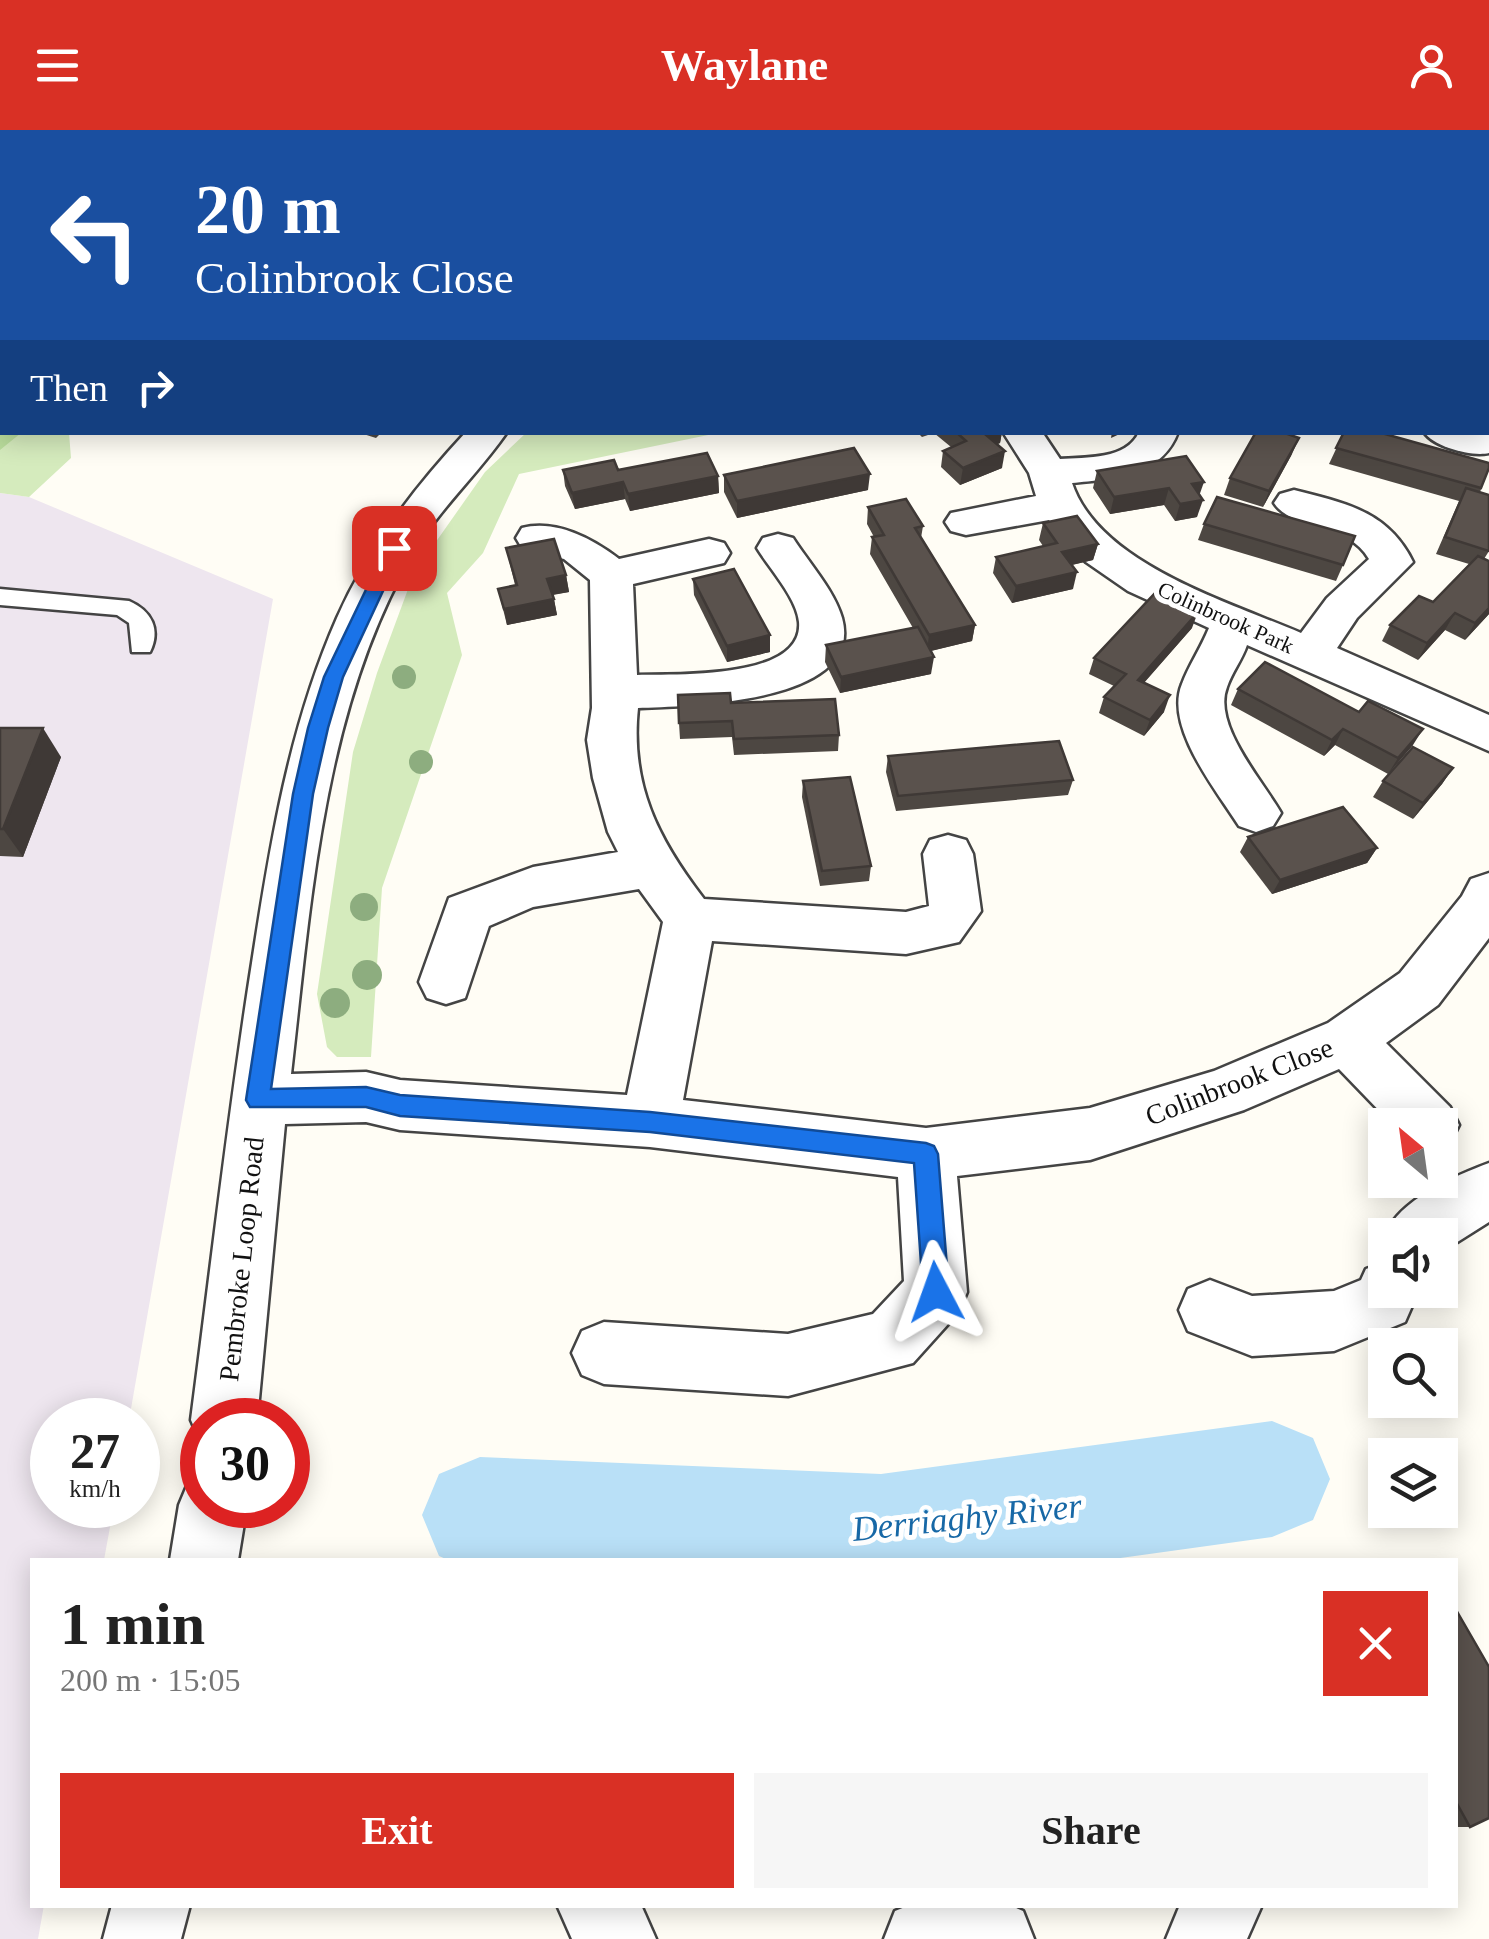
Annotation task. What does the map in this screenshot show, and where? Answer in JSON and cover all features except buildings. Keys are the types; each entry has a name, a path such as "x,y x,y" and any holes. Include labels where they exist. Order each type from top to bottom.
{"street":[{"name":"Pembroke Loop Road","path":"226,1398 258,1100 303,794 334,677 394,548 424,502 485,435"},
{"name":"Colinbrook Park","path":"1024,435 1054,489 1100,552 1143,581 1489,734"},
{"path":"966,522 1142,458 1158,444 1159,435"},
{"path":"1294,503 1366,528 1386,544 1392,562 1342,608 1310,654"},
{"path":"537,538 579,549 611,574"},
{"path":"615,692 750,685 791,674 816,650 821,622 778,548"},
{"path":"611,574 709,553"},
{"path":"611,574 615,692 611,740 617,778 634,832 651,867 690,919 650,1122"},
{"path":"1234,622 1204,685 1200,706 1212,744 1256,813"},
{"path":"690,919 906,933 941,927 955,911 948,854"},
{"path":"446,982 467,913 495,898 537,884 651,867"},
{"name":"Colinbrook Close","path":"258,1100 366,1097 400,1105 650,1122 926,1154 1090,1134 1224,1093 1347,1040 1419,989 1483,907 1489,893"},
{"path":"1347,1040 1413,1108"},
{"path":"1458,1153 1489,1178"},
{"path":"604,1353 788,1365 891,1341 936,1292 926,1154"},
{"path":"1443,1218 1489,1190"},
{"path":"1210,1310 1252,1326 1334,1321 1368,1307"},
{"path":"204,1558 209,1528"},
{"path":"142,1939 149,1908"},
{"path":"598,1908 617,1939"},
{"path":"1205,1939 1221,1908"},
{"path":"922,1939 994,1939"}],"lane":[{"path":"0,597 121,607 134,612 142,622 145,632 141,646"}],"shaded area":[{"path":"0,493 29,497 273,599 133,1398 30,1398 30,1528 110,1528 104,1558 30,1558 30,1908 43,1908 38,1939 0,1939"}],"green space":[{"path":"0,435 69,435 71,458 29,497 0,493"},
{"path":"0,435 19,435 0,450"},
{"path":"524,435 708,435 519,474 483,553 447,593 462,655 382,888 371,1057 337,1057 327,1047 317,994 353,752 414,573 485,472"}],"waterway":[{"name":"Derriaghy River","path":"480,1515 881,1533 1272,1479"}],"route":[{"path":"394,548 376,579 334,677 318,728 293,856 258,1100 366,1097 400,1105 650,1122 926,1154 936,1292"}]}
